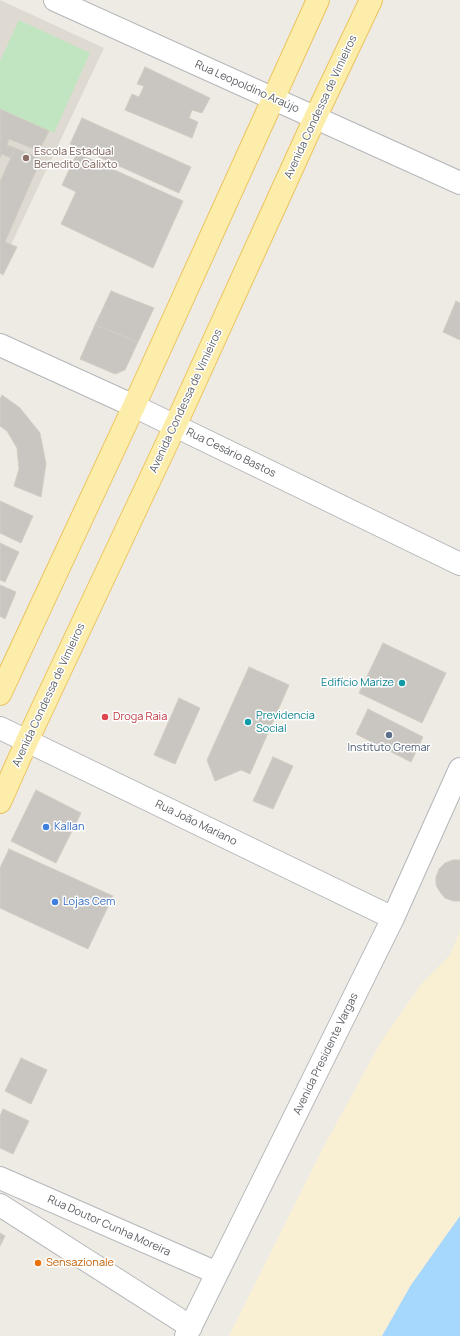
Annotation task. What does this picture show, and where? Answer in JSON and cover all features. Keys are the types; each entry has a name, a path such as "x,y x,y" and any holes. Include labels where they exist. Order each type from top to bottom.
{"main road":[{"path":"0,694 134,406 318,0"},
{"name":"Avenida Condessa de Vimieiros","path":"0,802 27,741 176,426 315,118 371,0"}],"street":[{"name":"Rua Leopoldino Araújo","path":"55,0 460,183"},
{"name":"Rua Cesário Bastos","path":"0,345 134,406 460,564"},
{"name":"Rua João Mariano","path":"0,728 393,918"},
{"name":"Avenida Presidente Vargas","path":"188,1332 393,918 460,769"},
{"name":"Rua Doutor Cunha Moreira","path":"0,1178 217,1273"},
{"path":"0,1206 188,1332"}],"shaded area":[{"name":"Escola Estadual Benedito Calixto","path":"0,0 104,48 0,268"}],"green space":[{"path":"19,20 90,53 54,133 0,109 0,61"}],"sand":[{"path":"460,931 460,1216 411,1285 382,1336 229,1336 323,1148 382,1040 423,982 450,955"}],"water":[{"path":"460,1216 460,1336 382,1336 411,1285"}],"building":[{"path":"145,67 210,98 202,113 192,110 189,118 198,122 192,138 125,110 132,94 139,97 144,86 137,84"},
{"path":"0,109 49,131 39,151 9,139 7,145 15,148 11,158 2,154 0,158"},
{"path":"82,118 191,167 179,193 70,144"},
{"path":"15,148 41,159 5,242 17,247 3,275 0,273 0,182"},
{"path":"77,153 183,201 153,268 61,224 76,192 62,185"},
{"path":"111,291 154,308 138,342 95,325"},
{"path":"456,301 460,303 460,340 443,332"},
{"path":"95,325 138,342 125,370 115,374 80,359"},
{"path":"2,395 20,408 40,433 46,464 41,497 14,486 19,469 17,448 7,431 0,426 0,399"},
{"path":"0,501 33,516 21,543 0,533"},
{"path":"0,543 19,552 5,582 0,580"},
{"path":"0,585 16,592 5,619 0,616"},
{"name":"Edifício Marize","path":"383,643 446,673 422,723 359,693"},
{"name":"Previdencia Social","path":"249,667 289,685 250,774 241,770 215,781 207,760"},
{"path":"179,698 200,708 175,764 154,755"},
{"name":"Instituto Gremar","path":"368,709 423,737 411,762 356,734"},
{"path":"273,757 293,766 273,809 253,801"},
{"name":"Kallan","path":"36,790 81,813 56,863 11,841"},
{"name":"Lojas Cem","path":"9,849 113,896 88,949 0,908 0,868"},
{"path":"453,860 460,860 460,901 453,901 445,898 436,885 436,877 439,869 445,863"},
{"path":"21,1058 47,1070 31,1104 5,1091"},
{"path":"3,1109 29,1121 13,1154 0,1148 0,1116"},
{"path":"0,1233 5,1236 0,1246"}],"place":[{"name":"Escola Estadual Benedito Calixto","path":"26,158"},
{"name":"Edifício Marize","path":"402,683"},
{"name":"Droga Raia","path":"105,717"},
{"name":"Previdencia Social","path":"248,722"},
{"name":"Instituto Gremar","path":"389,735"},
{"name":"Kallan","path":"46,827"},
{"name":"Lojas Cem","path":"55,902"},
{"name":"Sensazionale","path":"38,1263"}]}
